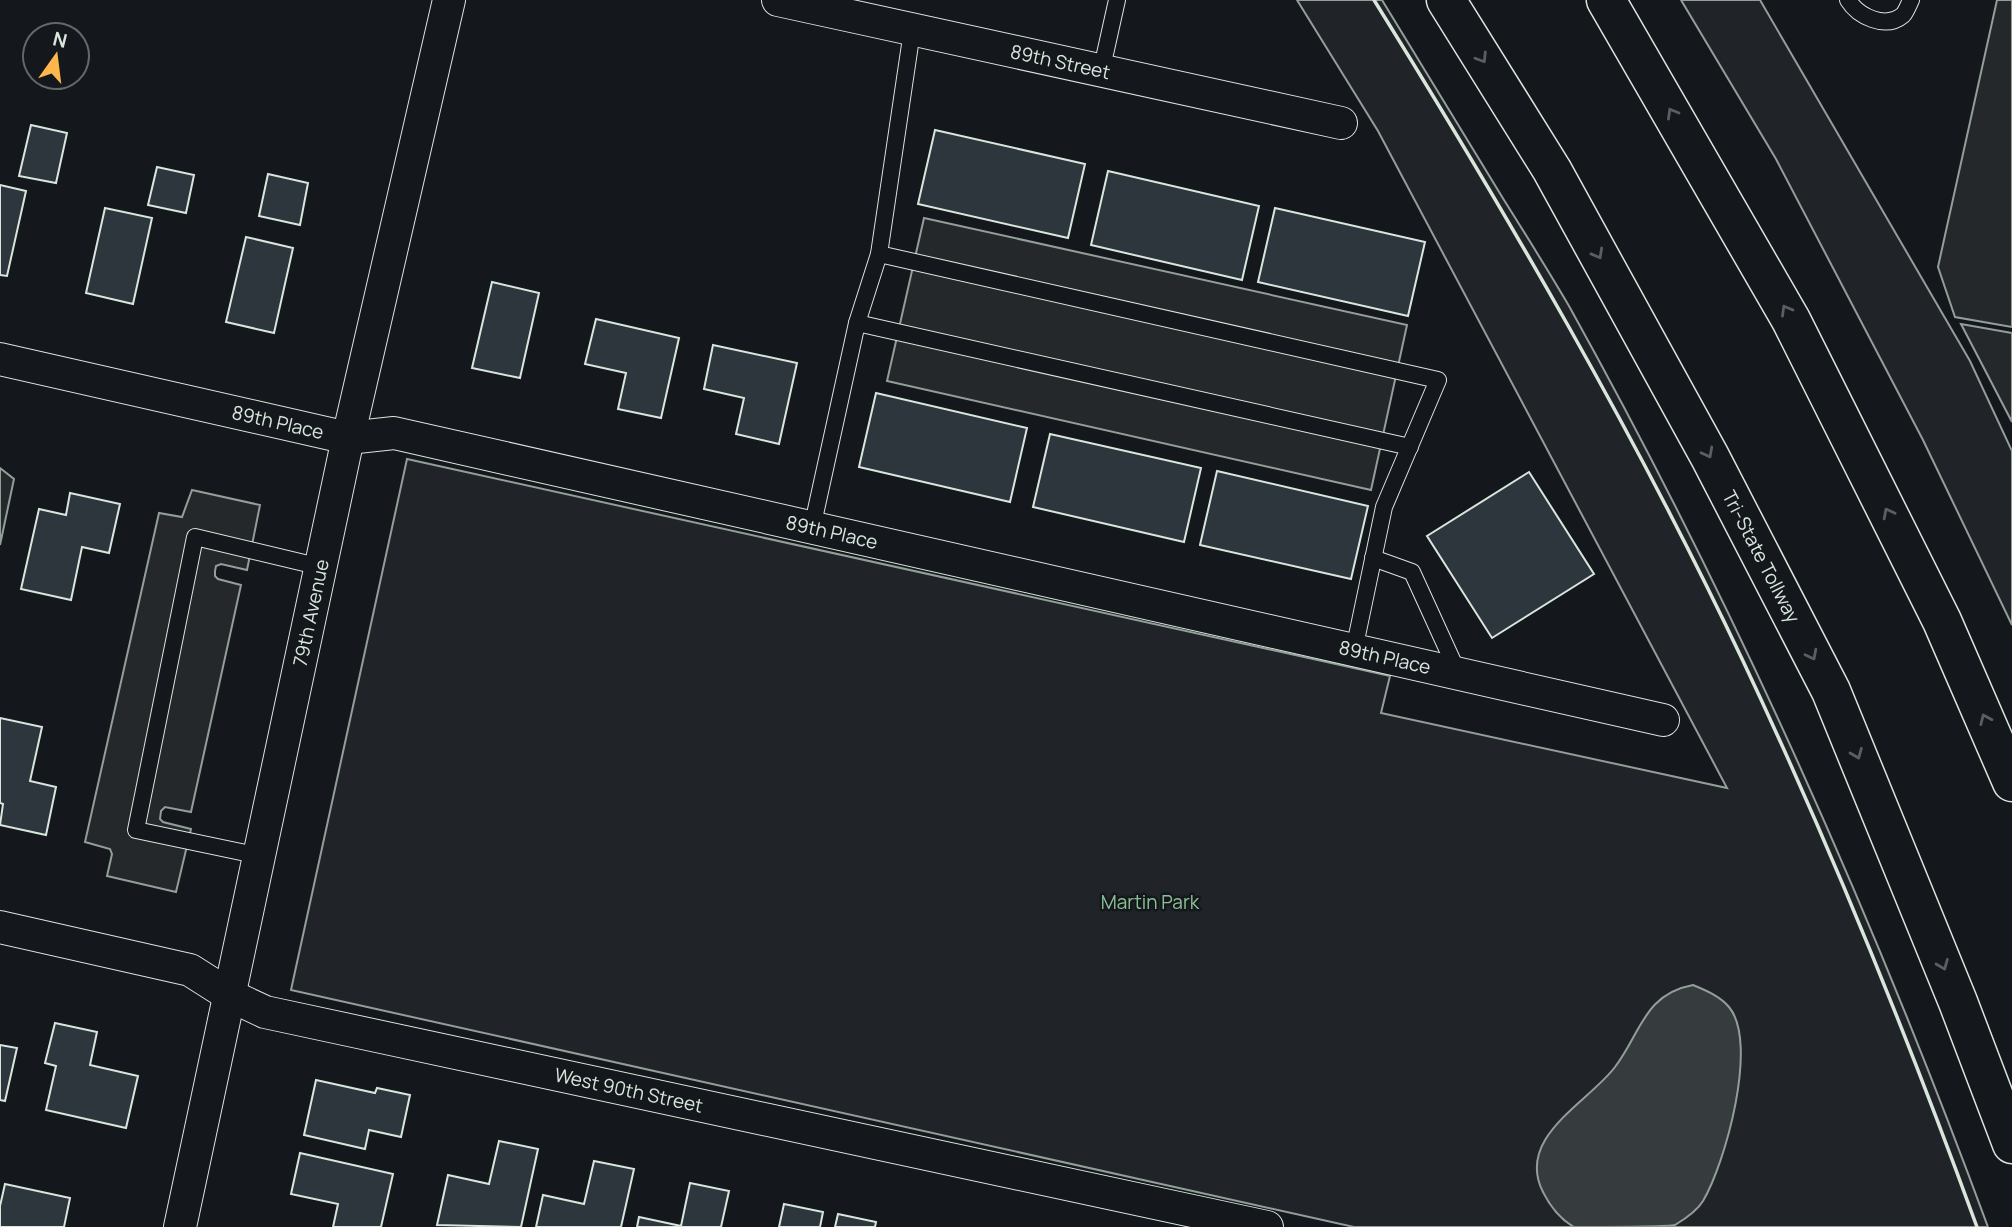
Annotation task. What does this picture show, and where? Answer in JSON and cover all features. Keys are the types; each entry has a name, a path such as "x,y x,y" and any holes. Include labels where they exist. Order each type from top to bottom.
{"highway":[{"name":"Tri-State Tollway","path":"1446,0 1552,170 1710,457 1831,691 1958,1002 2012,1144"},
{"path":"1606,0 1791,320 1942,621 2012,782"}],"street":[{"name":"79th Avenue","path":"180,1227 348,438 449,0"},
{"name":"89th Street","path":"778,0 1341,124"},
{"name":"89th Place","path":"0,359 348,438 394,433 1662,720"},
{"name":"West 90th Street","path":"0,927 190,970 231,996 265,1012 1267,1227"}],"lane":[{"path":"1101,72 1116,0"},
{"path":"1848,0 1853,8 1866,18 1892,20 1903,15 1911,0"},
{"path":"812,528 857,323 879,254 912,31"},
{"path":"879,254 1438,380 1384,507 1354,650"},
{"path":"857,323 1410,447"},
{"path":"260,856 136,830 195,537 321,567"},
{"path":"1373,558 1412,572 1459,675"}],"green space":[{"name":"Martin Park","path":"1297,0 1382,0 1569,306 1687,530 1796,758 1896,991 1988,1227 1354,1227 291,990 407,459 1390,676 1381,713 1727,788 1378,131"},
{"path":"1681,0 1760,0 1970,361 2012,451 2012,625 1923,440 1776,159"}],"shaded area":[{"path":"1997,0 2012,0 2012,327 1955,317 1938,267"},
{"path":"924,218 1407,325 1371,490 887,381"},
{"path":"1961,324 2012,333 2012,422"},
{"path":"0,468 14,479 0,545"},
{"path":"192,490 260,505 247,570 221,564 216,566 215,576 218,579 241,585 191,812 165,807 161,811 160,819 163,822 191,829 176,892 107,876 112,854 110,849 85,842 159,513 182,517"},
{"path":"1693,985 1717,997 1729,1007 1737,1024 1741,1047 1736,1104 1712,1184 1698,1208 1675,1225 1574,1227 1556,1212 1543,1192 1537,1172 1539,1154 1559,1122 1615,1067 1654,1006 1677,990"}],"building":[{"path":"31,125 67,133 56,183 19,176"},
{"path":"935,130 1085,164 1068,238 918,204"},
{"path":"157,167 194,175 186,213 148,205"},
{"path":"1108,171 1259,206 1242,280 1091,245"},
{"path":"268,174 308,183 300,225 259,216"},
{"path":"0,185 26,191 7,276 0,275"},
{"path":"105,208 152,218 133,304 86,293"},
{"path":"1275,208 1425,242 1408,316 1258,282"},
{"path":"246,237 293,248 274,333 226,322"},
{"path":"492,282 539,293 520,378 472,368"},
{"path":"596,319 679,338 661,418 618,409 626,373 585,364"},
{"path":"713,345 797,363 779,444 736,434 744,398 704,389"},
{"path":"876,393 1027,428 1010,502 859,467"},
{"path":"1050,434 1201,468 1184,542 1033,507"},
{"path":"1217,471 1368,506 1351,579 1200,545"},
{"path":"1529,472 1594,574 1492,638 1427,536"},
{"path":"70,493 120,504 109,553 82,547 71,600 21,589 39,509 66,515"},
{"path":"0,718 42,727 30,781 56,787 46,835 0,825 3,804 0,803"},
{"path":"55,1023 97,1032 90,1065 138,1076 126,1128 46,1110 56,1066 45,1063"},
{"path":"0,1045 17,1048 5,1101 0,1100"},
{"path":"316,1080 375,1093 377,1088 410,1095 401,1137 369,1130 365,1149 304,1135"},
{"path":"499,1141 538,1149 521,1227 437,1225 448,1175 489,1184"},
{"path":"300,1153 393,1174 381,1227 333,1227 338,1204 291,1194"},
{"path":"594,1161 634,1169 621,1227 536,1227 543,1195 584,1204"},
{"path":"690,1183 729,1191 721,1227 637,1227 639,1217 681,1226"},
{"path":"5,1184 70,1198 64,1227 0,1227 0,1206"},
{"path":"784,1204 823,1212 820,1227 779,1227"},
{"path":"838,1214 876,1222 875,1227 835,1227"}],"wall":[{"path":"1374,0 1568,325 1702,576 1837,870 1923,1083 1977,1227"}]}
